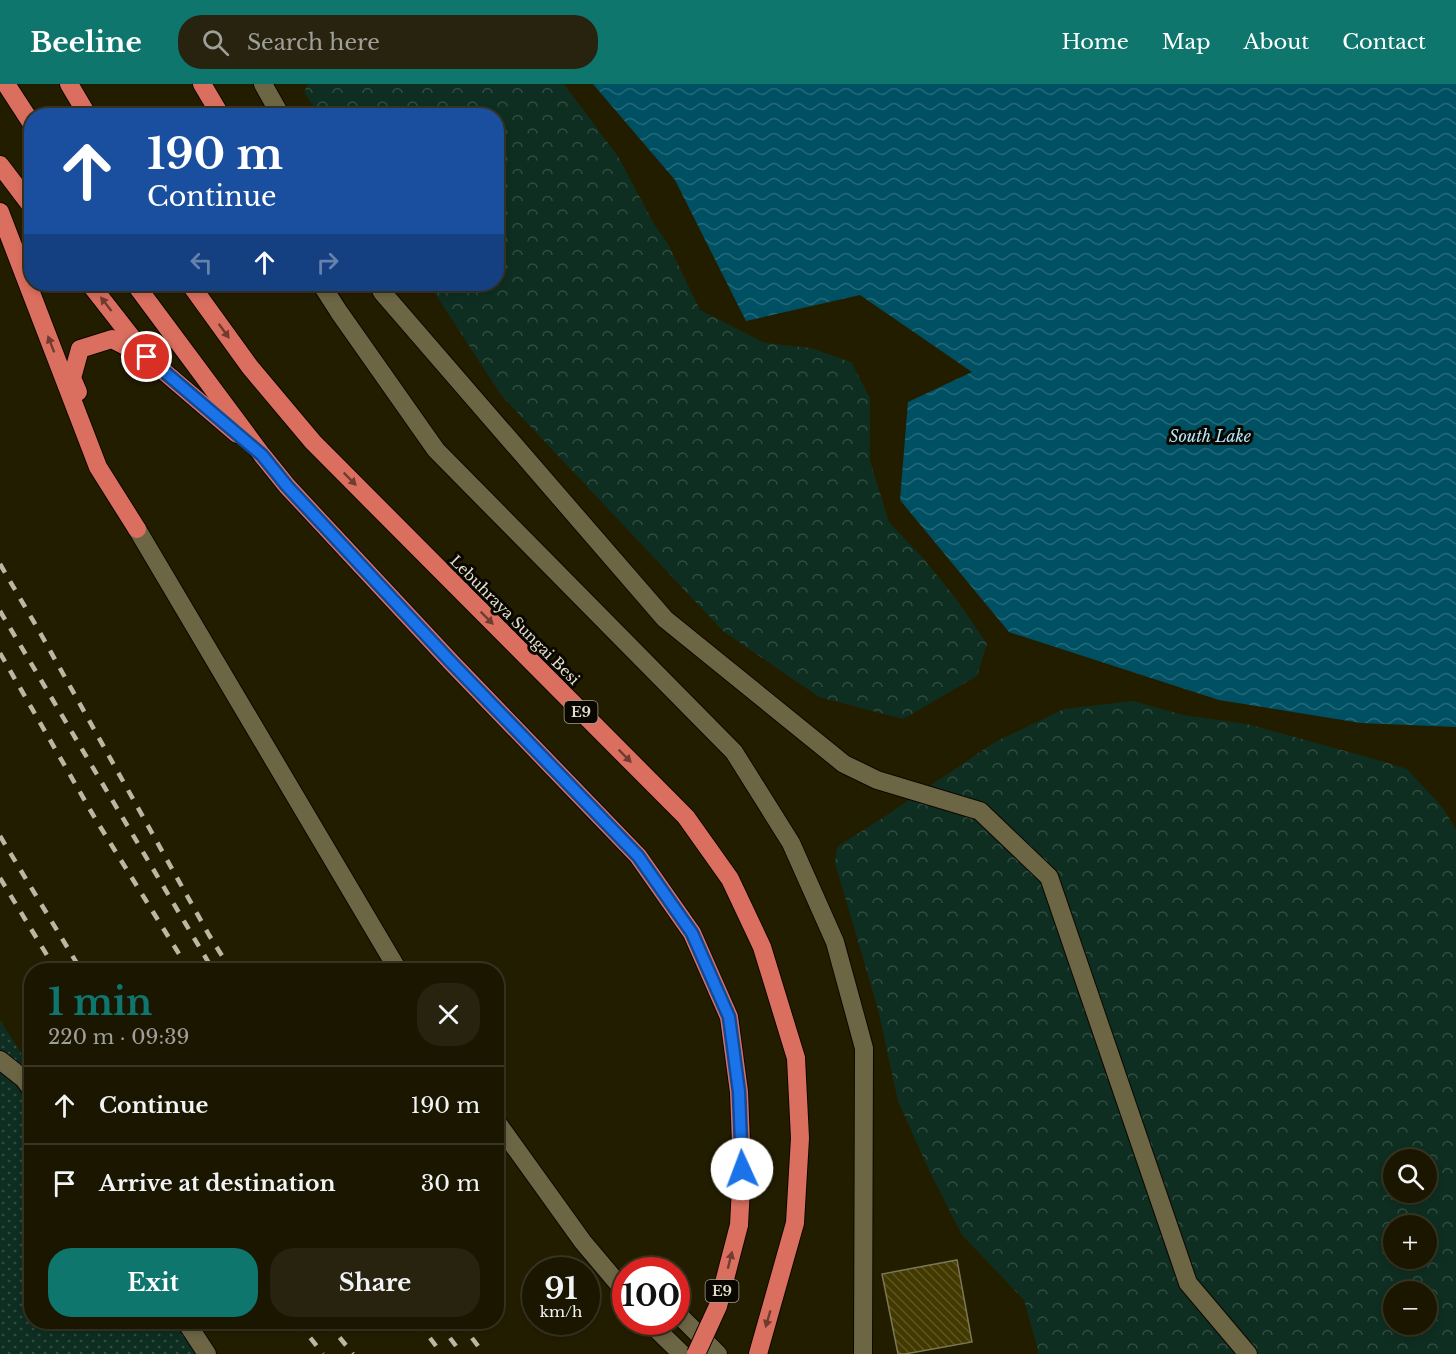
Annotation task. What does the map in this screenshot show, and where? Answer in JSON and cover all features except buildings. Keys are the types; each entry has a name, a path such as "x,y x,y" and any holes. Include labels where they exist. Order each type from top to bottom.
{"highway":[{"path":"6,84 24,112"},
{"path":"69,84 83,108"},
{"path":"202,84 216,108"},
{"path":"0,165 24,196"},
{"path":"0,212 24,275"},
{"path":"30,291 98,468 137,530"},
{"path":"95,291 147,357 262,455"},
{"name":"E9","path":"140,291 287,486 443,654 638,856 692,933 729,1017 739,1092 742,1169 739,1225 718,1306 696,1354"},
{"name":"Lebuhraya Sungai Besi","path":"194,291 250,367 313,442 686,818 730,879 762,947 796,1058 800,1138 795,1223 758,1354"},
{"path":"137,530 72,378 80,348 112,339 147,357"}],"street":[{"path":"263,84 276,108"},
{"path":"326,291 436,450 734,752 791,843 834,942 864,1048 863,1354"},
{"path":"382,291 665,619 844,764 877,780 980,811 1049,877 1188,1283 1248,1354"},
{"path":"137,530 394,963"},
{"path":"0,1060 24,1079"},
{"path":"504,1132 583,1242 612,1276"},
{"path":"583,1242 612,1263"},
{"path":"690,1326 718,1354"},
{"path":"191,1329 207,1354"},
{"path":"662,1335 682,1354"}],"green space":[{"path":"308,84 564,84 619,158 654,224 668,244 700,310 765,343 811,348 851,362 870,398 870,461 889,522 923,558 957,600 987,644 977,676 903,719 819,697 723,631 501,395 434,291 504,291 504,108 314,108 304,92"},
{"path":"1133,701 1183,715 1247,724 1407,769 1442,807 1456,829 1456,1354 1038,1354 1024,1300 962,1235 898,1101 878,1009 835,863 837,847 995,742 1064,709"},
{"path":"0,1020 24,1058 24,1329 201,1329 217,1354 0,1354"}],"water":[{"name":"South Lake","path":"593,84 1456,84 1456,727 1361,723 1219,700 1009,632 900,500 908,402 972,372 860,295 746,321 675,180"}],"railway":[{"path":"0,564 227,963"},
{"path":"0,611 209,963"},
{"path":"0,653 96,820 185,963"},
{"path":"0,836 77,963"},
{"path":"0,878 52,963"},
{"path":"303,1329 323,1354"},
{"path":"333,1329 353,1354"},
{"path":"423,1329 442,1354"},
{"path":"443,1329 462,1354"},
{"path":"465,1329 484,1354"}],"route":[{"path":"147,357 262,455 287,486 451,662 638,856 692,933 729,1017 739,1092 742,1169"}]}
